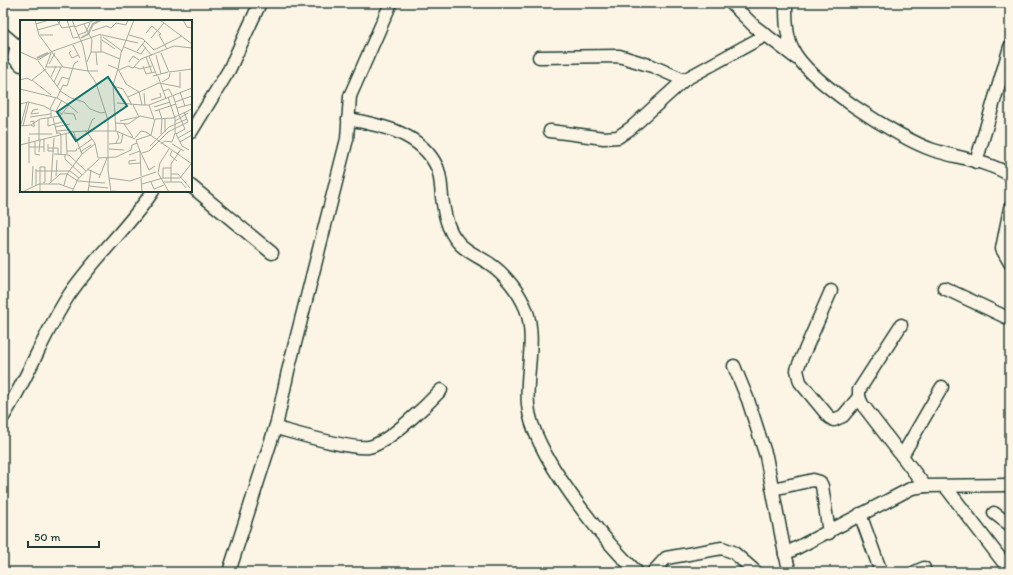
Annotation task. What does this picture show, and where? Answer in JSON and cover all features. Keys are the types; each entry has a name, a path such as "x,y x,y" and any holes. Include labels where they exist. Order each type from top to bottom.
{"street":[{"path":"192,130 229,70 260,3"},
{"path":"229,572 276,428 288,371 346,139 348,101 391,3"},
{"path":"731,3 766,35 800,61 836,93 885,126 931,149 976,162 1010,169"},
{"path":"786,3 788,36 792,48 800,61"},
{"path":"3,34 17,46 14,58 20,64"},
{"path":"550,131 604,138 618,138 684,80 766,35"},
{"path":"976,162 1006,74 1010,47"},
{"path":"539,57 602,55 619,56 652,66 684,80"},
{"path":"348,119 387,127 403,134 427,152 434,162 439,175 444,209 452,234 467,250 491,264 507,280 525,307 529,319 530,334 527,397 529,414 546,454 585,513 637,572"},
{"path":"988,165 1010,176"},
{"path":"192,187 272,253"},
{"path":"5,410 69,295 84,273 133,218 152,192"},
{"path":"1010,211 1002,249 1010,263"},
{"path":"944,288 1010,319"},
{"path":"831,291 798,364 798,376 800,382 819,406 829,417 834,420 843,416 859,397"},
{"path":"901,325 860,390 859,397 862,404 925,486"},
{"path":"734,366 758,429 773,489 785,554 790,572"},
{"path":"902,456 942,388"},
{"path":"276,428 340,443 369,447 378,444 418,413 441,390"},
{"path":"773,489 813,480 820,482 829,533"},
{"path":"785,554 829,533 860,514 912,488 925,486 1010,486"},
{"path":"945,486 1010,571"},
{"path":"994,513 1010,525"},
{"path":"860,514 881,572"},
{"path":"653,572 666,558 722,548 733,552 756,572"}]}
